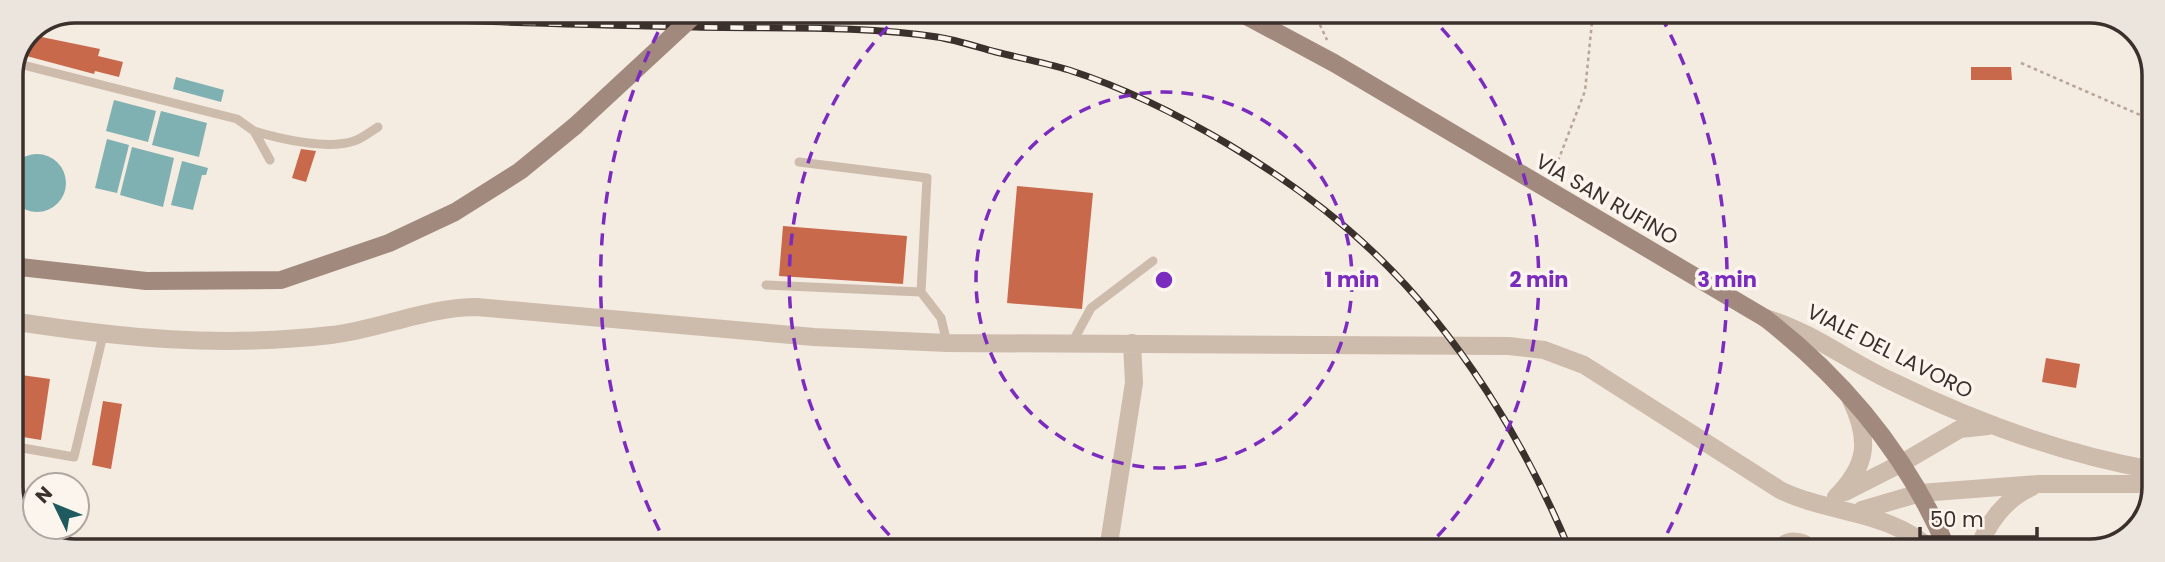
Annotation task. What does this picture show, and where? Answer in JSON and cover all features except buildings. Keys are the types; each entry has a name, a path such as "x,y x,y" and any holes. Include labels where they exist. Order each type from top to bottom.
{"main road":[{"path":"23,267 146,281 281,279 389,243 455,212 520,171 575,126 686,23"},
{"name":"VIA SAN RUFINO","path":"1259,23 1334,63 1765,318 1790,338 1848,394 1902,463 1942,539"}],"street":[{"path":"23,323 103,335 189,342 268,342 336,335 451,307 477,307 814,337 947,343 1492,345 1544,350 1584,365 1780,490 1812,503 1878,508 1920,493 2039,484 2142,484"},
{"name":"VIALE DEL LAVORO","path":"1765,318 1804,332 1887,379 1995,426 2066,451 2142,468"},
{"path":"1110,539 1134,383 1132,343"},
{"path":"1840,504 1863,457 1861,425 1848,394"},
{"name":"VIALE DEL LAVORO","path":"1840,504 1960,429 1995,426"},
{"path":"1983,539 1999,512 2018,495 2039,484"},
{"path":"1840,504 1897,526 1916,539"}],"lane":[{"path":"24,65 237,120 254,131 279,138 337,144 355,141 379,127"},
{"path":"254,131 271,160"},
{"path":"799,162 927,178 921,292 941,318 947,343"},
{"path":"1072,343 1091,308 1153,261"},
{"path":"766,285 921,292"},
{"path":"23,448 74,457 103,335"},
{"path":"1787,539 1793,536 1804,539"}],"path":[{"path":"1320,23 1334,63"},
{"path":"1547,191 1585,92 1591,23"},
{"path":"2021,63 2142,116"}],"water":[{"path":"176,77 224,90 221,102 173,89"},
{"path":"114,100 156,111 148,142 106,131"},
{"path":"161,111 207,123 199,157 152,145"},
{"path":"107,139 129,145 117,193 95,188"},
{"path":"132,147 174,158 163,207 120,195"},
{"path":"31,154 48,156 58,162 66,177 66,189 58,204 43,212 31,212 23,208 23,158"},
{"path":"182,161 208,168 206,175 202,175 193,210 171,205"}],"railway":[{"path":"533,23 848,29 937,37 1069,70 1108,84 1189,122 1230,145 1306,196 1341,223 1403,283 1461,353 1486,390 1532,470 1565,539"}]}
